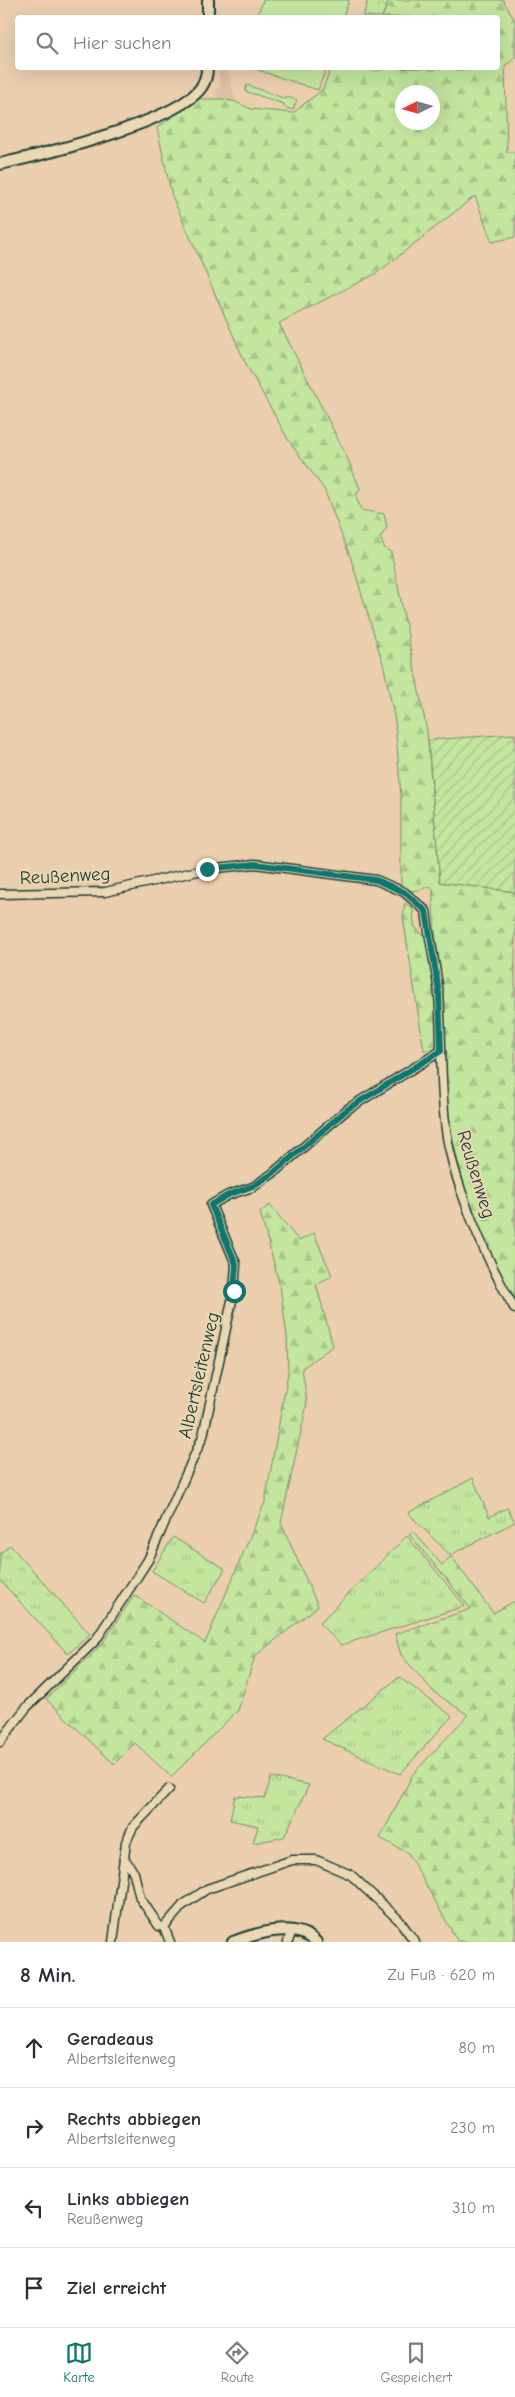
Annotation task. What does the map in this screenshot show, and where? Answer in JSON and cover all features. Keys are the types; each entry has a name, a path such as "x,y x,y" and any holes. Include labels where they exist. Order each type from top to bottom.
{"street":[{"path":"208,0 208,15"},
{"path":"0,164 100,138 161,115 195,94 202,86 206,70"},
{"name":"Reußenweg","path":"0,894 105,892 207,869 255,864 376,880 404,892 426,911 439,993 445,1124 454,1165 481,1240 500,1284 515,1310"},
{"name":"Albertsleitenweg","path":"0,1742 26,1708 96,1640 148,1560 203,1436 231,1308 236,1264 211,1205 266,1178 349,1108 441,1051"},
{"path":"113,1942 126,1842 133,1827 169,1790"},
{"path":"124,1858 134,1873 140,1898 159,1926 164,1927"},
{"path":"164,1927 184,1905 207,1889 292,1860 316,1860 351,1874 399,1920 415,1942"},
{"path":"164,1927 170,1942"},
{"path":"233,1942 262,1932 277,1930 289,1937 301,1934 316,1942"}],"shaded area":[{"path":"228,71 236,102 223,99 218,100 215,91 220,87 219,72"}],"green space":[{"path":"263,0 349,0 344,15 258,15"},
{"path":"368,0 389,0 383,15 364,15"},
{"path":"389,0 503,0 515,21 515,58 505,66 507,152 515,152 515,237 492,242 475,196 377,273 279,323 346,455 360,489 356,496 361,510 384,514 387,527 380,538 385,549 391,552 427,731 440,882 515,892 515,1302 490,1255 470,1205 456,1154 445,1086 442,994 434,923 433,889 430,886 412,891 401,886 401,796 395,721 384,667 351,559 324,489 289,441 245,362 172,196 157,128 196,99 223,99 236,102 251,109 293,113 323,89 330,70 500,70 500,15 383,15"},
{"path":"258,70 325,70 318,90"},
{"path":"247,85 286,99 287,97 297,100 293,110 284,107 284,104 245,91"},
{"path":"515,734 515,892 440,882 428,740"},
{"path":"405,903 413,908 414,926 426,938 436,1001 437,1050 424,1050 403,917"},
{"path":"270,1205 299,1241 314,1233 332,1276 316,1284 333,1346 302,1368 307,1403 281,1523 318,1606 255,1656 238,1710 171,1777 135,1743 114,1764 46,1699 102,1644 134,1595 205,1643 265,1502 288,1373 287,1336 280,1286 260,1212"},
{"path":"473,1478 489,1517 507,1508 515,1522 450,1555 408,1513"},
{"path":"413,1531 442,1565 451,1556 493,1613 515,1601 515,1942 458,1942 408,1853 380,1838 413,1774 468,1715 434,1692 401,1655 395,1634 471,1609 409,1534"},
{"path":"407,1536 465,1606 341,1645 319,1623"},
{"path":"173,1537 225,1569 204,1603 152,1571"},
{"path":"10,1545 90,1634 68,1654 0,1580 0,1554"},
{"path":"399,1677 452,1716 400,1774 322,1739"},
{"path":"271,1777 309,1785 284,1837 253,1843 258,1826 230,1820 235,1796 265,1798"}],"route":[{"path":"207,869 255,864 376,880 404,892 420,903 426,911 439,993 441,1051 349,1108 272,1174 253,1186 228,1195 211,1205 232,1250 236,1264 234,1291"}]}
